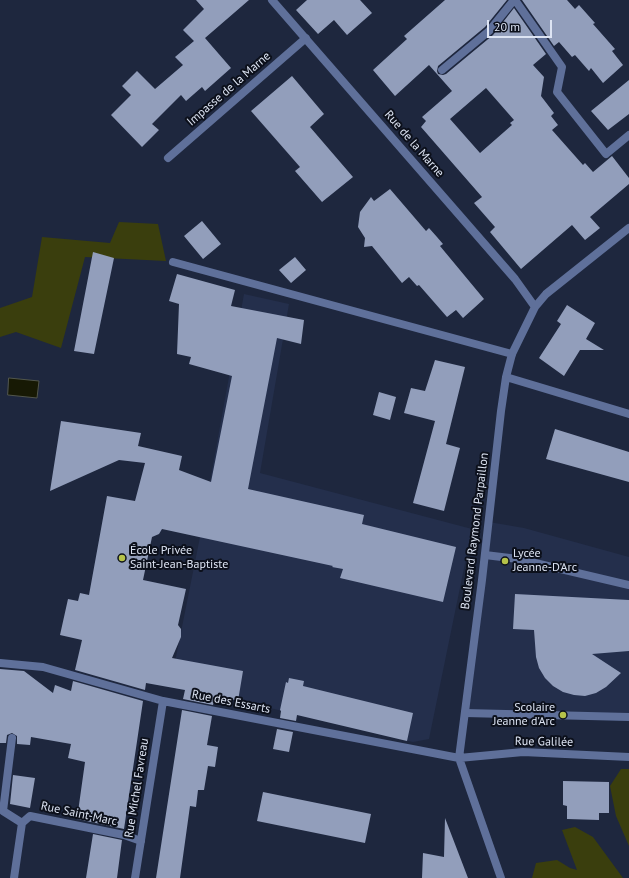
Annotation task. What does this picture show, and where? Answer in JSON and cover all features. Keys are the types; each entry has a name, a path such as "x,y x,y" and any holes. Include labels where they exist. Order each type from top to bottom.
{"street":[{"name":"Rue de la Marne","path":"272,0 515,279 535,307"},
{"path":"442,70 489,31 515,0 562,67 557,92 606,154 629,135"},
{"name":"Impasse de la Marne","path":"168,158 306,38"},
{"name":"Boulevard Raymond Parpaillon","path":"502,878 459,758 506,377 512,354 535,307 546,294 629,228"},
{"path":"173,262 512,354"},
{"path":"506,377 629,414"},
{"path":"485,555 518,559 629,585"},
{"name":"Rue des Essarts","path":"0,663 43,667 163,701 459,758"},
{"name":"Rue Michel Favreau","path":"135,878 163,701"},
{"path":"465,713 629,717"},
{"path":"12,738 3,811 22,823 14,878"},
{"name":"Rue Galilée","path":"459,758 523,752 629,757"},
{"name":"Rue Saint-Marc","path":"22,823 30,816 124,835 141,841"}],"shaded area":[{"path":"244,294 289,304 260,473 472,529 429,739 413,742 270,708 170,687 200,537"},
{"path":"9,378 39,381 37,398 8,395"},
{"path":"489,522 524,528 629,557 629,721 465,713"}],"green space":[{"path":"119,222 158,224 166,261 85,257 61,348 16,332 0,337 0,308 32,297 42,237 110,243"},
{"path":"621,769 629,769 629,846 616,816 610,786"},
{"path":"575,827 593,837 623,878 532,878 536,863 557,860 570,868 577,870 562,830"}],"building":[{"path":"196,0 249,0 205,38 231,68 205,91 202,87 186,101 181,95 152,124 159,130 142,147 111,115 131,95 122,86 137,71 155,89 183,65 175,57 194,41 183,30 204,9"},
{"path":"307,0 360,0 372,13 347,35 334,20 318,34 296,10"},
{"path":"445,0 507,0 485,27 438,66 438,74 446,74 493,35 514,8 546,54 533,65 544,77 541,96 554,113 551,116 558,125 552,130 583,165 585,163 593,172 612,156 629,178 629,184 590,217 600,228 585,240 572,225 521,269 490,232 495,227 474,203 482,197 421,127 426,121 422,117 452,91 429,65 395,96 373,70 407,39 404,36","holes":["486,88 514,120 510,123 512,125 480,153 450,119"]},
{"path":"522,0 567,0 575,9 579,5 615,49 612,51 623,65 603,83 591,68 589,71 575,55 572,57 559,42 554,46"},
{"path":"292,76 324,114 310,127 353,177 322,202 295,171 300,167 251,111"},
{"path":"629,80 629,114 608,130 591,111"},
{"path":"390,189 426,231 429,228 443,244 440,246 484,299 463,318 456,310 447,317 419,285 417,286 409,277 402,283 372,246 364,247 365,238 358,227 360,212 371,197 374,201"},
{"path":"202,221 221,244 203,259 184,236"},
{"path":"93,252 114,258 94,354 74,351"},
{"path":"295,257 306,270 291,283 279,270"},
{"path":"177,274 235,290 231,306 304,320 301,344 277,338 248,489 364,515 362,524 456,547 443,602 340,578 343,569 332,567 333,566 162,529 159,534 152,537 143,580 186,589 178,625 181,629 181,637 172,658 243,671 238,701 215,696 213,705 183,699 185,690 146,683 145,690 75,670 82,640 60,635 68,599 78,601 80,593 89,595 107,496 135,501 145,463 119,460 50,491 61,421 141,433 138,446 182,456 179,470 211,482 232,376 189,364 191,357 177,354 179,304 169,301"},
{"path":"567,305 595,323 586,339 604,350 580,350 564,376 539,358 561,324 557,321"},
{"path":"435,360 465,367 446,444 460,448 444,511 413,503 435,421 404,413 411,388 425,391"},
{"path":"379,392 396,397 390,420 373,415"},
{"path":"555,429 629,452 629,482 546,459"},
{"path":"515,594 629,600 629,651 592,654 621,673 606,687 596,693 585,696 563,692 553,686 545,678 539,668 536,657 534,630 513,629"},
{"path":"0,669 24,671 53,693 55,685 71,691 73,681 143,701 124,829 77,819 85,762 68,758 71,744 31,737 30,745 17,744 17,736 12,733 7,735 6,743 0,743"},
{"path":"289,678 304,681 303,686 413,713 407,741 297,715 296,721 280,718 280,710 286,682 288,683"},
{"path":"182,710 212,716 207,745 218,747 215,767 208,766 204,790 198,790 196,807 190,806 180,878 156,878"},
{"path":"277,729 293,732 289,752 273,749"},
{"path":"13,775 35,778 30,808 10,804"},
{"path":"563,781 609,782 609,813 599,813 599,820 567,819 567,806 563,805"},
{"path":"263,792 371,814 365,843 257,821"},
{"path":"445,818 468,878 422,878 423,853 444,857"},
{"path":"93,834 122,840 117,878 86,878"}],"place":[{"name":"École Privée Saint-Jean-Baptiste","path":"122,558"},
{"name":"Lycée Jeanne-D'Arc","path":"505,561"},
{"name":"Scolaire Jeanne d'Arc","path":"563,715"}]}
